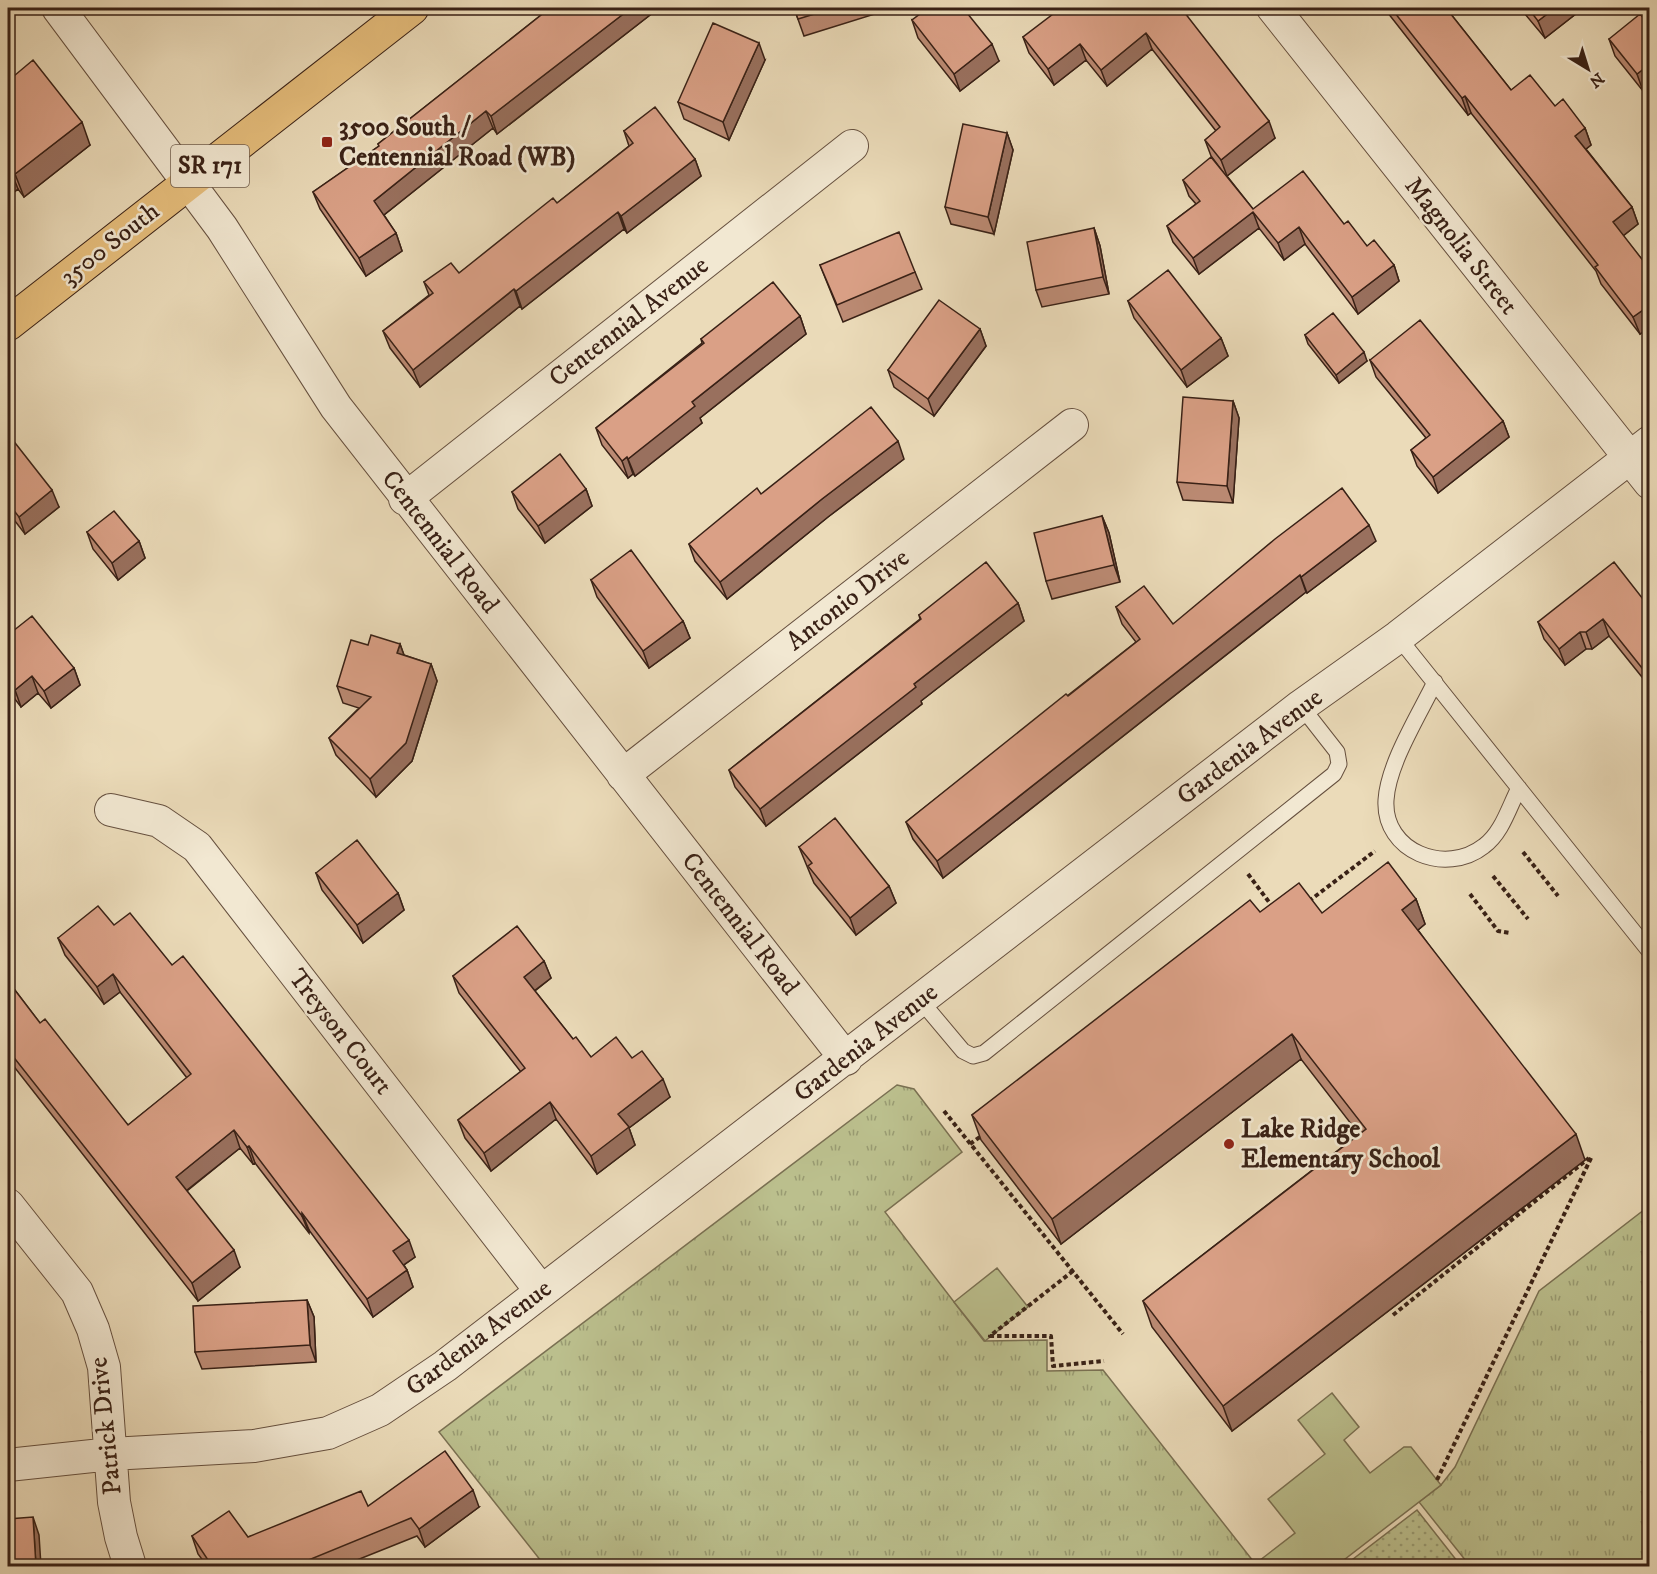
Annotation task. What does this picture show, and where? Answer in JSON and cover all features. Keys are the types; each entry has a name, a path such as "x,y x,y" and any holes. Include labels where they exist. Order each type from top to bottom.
{"main road":[{"name":"3500 South","path":"8,324 412,8"}],"street":[{"name":"Centennial Road","path":"58,8 230,239 336,407 405,499 846,1059"},
{"name":"Magnolia Street","path":"1273,8 1639,450 1650,483"},
{"name":"Centennial Avenue","path":"405,499 852,146"},
{"name":"Antonio Drive","path":"623,775 1072,425"},
{"name":"Gardenia Avenue","path":"8,1465 111,1454 254,1446 328,1433 380,1410 445,1366 1301,706 1398,637 1639,450"},
{"name":"Treyson Court","path":"111,810 159,821 197,847 541,1291"},
{"name":"Patrick Drive","path":"8,1204 77,1292 93,1329 105,1367 114,1502 130,1566"}],"lane":[{"path":"1398,637 1650,952"},
{"path":"1435,682 1397,760 1387,787 1387,810 1395,832 1404,844 1418,853 1446,861 1461,859 1475,853 1497,833 1519,788"},
{"path":"921,1001 963,1051 973,1056 984,1053 1334,774 1339,764 1337,752 1301,706"}],"path":[{"path":"1302,906 1375,850"},
{"path":"1523,852 1558,896"},
{"path":"1247,873 1275,909"},
{"path":"1493,876 1528,919"},
{"path":"1470,894 1498,931 1510,933"},
{"path":"944,1111 1123,1335"},
{"path":"970,1144 989,1130"},
{"path":"1393,1315 1592,1156 1437,1480"},
{"path":"1073,1271 990,1336 1051,1336 1053,1366 1104,1361"}],"green space":[{"path":"897,1085 914,1089 962,1152 885,1212 984,1341 1047,1340 1047,1371 1103,1370 1257,1566 545,1566 439,1432"},
{"path":"1649,1206 1649,1566 1470,1566 1419,1502 1441,1485 1455,1467 1539,1291"},
{"path":"997,1268 1028,1307 985,1341 954,1302"},
{"path":"1332,1393 1359,1427 1344,1440 1370,1473 1404,1447 1411,1447 1441,1485 1336,1566 1257,1566 1255,1564 1295,1533 1268,1499 1325,1454 1298,1420"},
{"path":"1417,1510 1461,1566 1344,1566"}],"building":[{"path":"550,8 631,8 491,116 486,111 374,201 396,233 359,258 313,192 379,146 378,144"},
{"path":"794,8 834,8 798,19"},
{"path":"928,8 963,8 992,44 954,74 912,20"},
{"path":"1061,8 1181,8 1269,121 1221,160 1205,140 1220,127 1146,33 1101,70 1080,44 1048,69 1023,37"},
{"path":"1391,8 1446,8 1511,90 1530,75 1555,106 1563,99 1585,128 1575,136 1632,207 1613,222 1648,267 1650,266 1650,305 1633,317 1595,267 1598,265 1535,184 1465,96 1462,98"},
{"path":"1528,8 1555,8 1538,21"},
{"path":"1640,14 1650,26 1650,64 1637,74 1609,39"},
{"path":"713,23 759,43 723,122 678,102"},
{"path":"33,60 82,122 15,174 9,166 8,168 8,81"},
{"path":"655,107 695,159 621,216 618,212 516,291 514,289 413,370 383,331 433,293 424,282 451,263 459,273 553,198 557,203 633,143 624,131"},
{"path":"963,124 1007,133 988,217 945,207"},
{"path":"1211,157 1253,209 1303,171 1344,224 1348,221 1367,246 1374,240 1394,265 1352,297 1299,227 1278,243 1253,212 1193,258 1167,226 1200,201 1183,180"},
{"path":"1094,228 1103,277 1036,290 1027,242"},
{"path":"899,232 915,272 837,305 820,265"},
{"path":"1168,270 1221,338 1181,370 1128,301"},
{"path":"773,282 800,316 692,402 695,406 628,459 627,457 622,461 596,428 704,343 701,339"},
{"path":"939,300 980,329 928,399 888,370"},
{"path":"1333,313 1364,352 1336,375 1305,335"},
{"path":"1420,320 1503,421 1433,477 1411,450 1430,435 1370,360"},
{"path":"1183,397 1233,401 1227,486 1177,482"},
{"path":"871,407 898,441 720,582 689,544 757,488 761,494"},
{"path":"12,439 52,490 19,517 8,503 8,443"},
{"path":"560,454 586,489 538,526 512,492"},
{"path":"1342,488 1369,525 1301,577 1300,575 937,861 906,822 1066,694 1068,696 1140,639 1116,607 1144,586 1173,624 1275,539"},
{"path":"114,511 139,541 112,563 87,532"},
{"path":"1102,516 1114,565 1046,581 1034,533"},
{"path":"631,550 683,621 643,651 591,580"},
{"path":"986,562 1018,603 914,684 916,687 760,809 729,770 921,619 919,615"},
{"path":"1614,562 1650,608 1650,678 1603,619 1586,632 1580,632 1559,649 1538,622"},
{"path":"32,616 74,668 44,691 32,676 15,690 8,681 8,635"},
{"path":"371,635 400,644 397,653 431,664 406,743 370,779 329,738 371,697 337,686 351,640 368,645"},
{"path":"835,818 889,886 850,918 808,866 812,863 799,847"},
{"path":"357,840 398,893 357,925 316,873"},
{"path":"1388,862 1416,899 1402,910 1576,1134 1223,1406 1143,1301 1366,1129 1292,1034 1052,1219 972,1115 1250,900 1260,912 1299,883 1322,913"},
{"path":"98,906 114,925 130,913 172,965 183,956 409,1240 393,1251 407,1270 367,1299 302,1213 302,1216 249,1146 247,1147 234,1130 176,1177 234,1250 192,1283 8,1050 8,981 40,1023 45,1019 128,1125 191,1074 113,974 97,987 58,938"},
{"path":"517,926 544,961 524,977 573,1039 576,1037 591,1057 616,1037 632,1058 642,1051 663,1079 618,1114 629,1127 591,1156 550,1102 484,1153 458,1120 525,1068 453,976"},
{"path":"307,1300 310,1345 195,1352 193,1306"},
{"path":"445,1451 473,1490 419,1529 411,1518 294,1566 212,1566 192,1536 229,1511 248,1537 361,1491 368,1506"},
{"path":"33,1517 36,1566 8,1566 8,1519"}],"place":[{"name":"3500 South / Centennial Road (WB)","path":"327,142"},
{"name":"Lake Ridge Elementary School","path":"1229,1144"}]}
